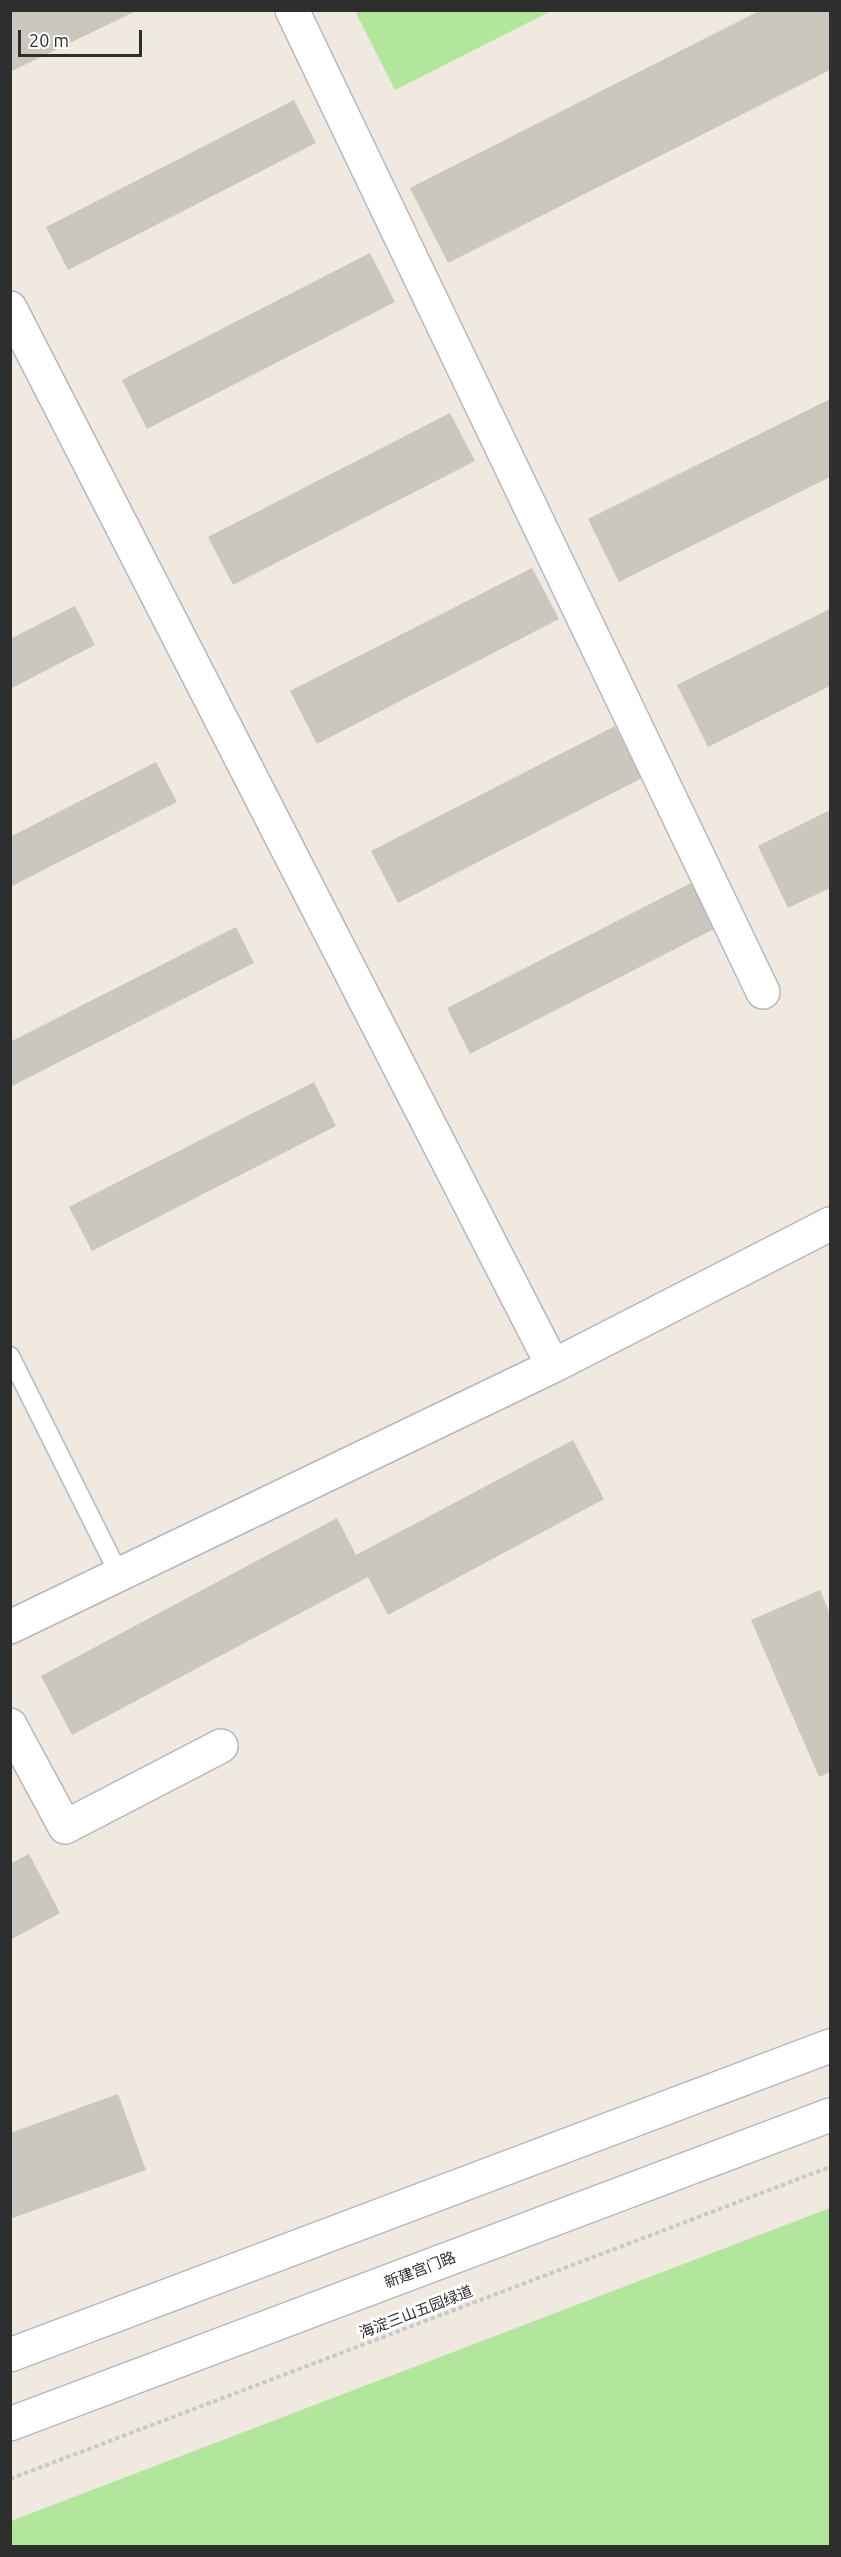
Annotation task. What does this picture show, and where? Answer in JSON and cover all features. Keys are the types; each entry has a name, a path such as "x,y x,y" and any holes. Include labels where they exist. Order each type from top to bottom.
{"street":[{"path":"292,10 763,992"},
{"path":"10,308 553,1366"},
{"path":"10,1627 553,1366 831,1224"},
{"path":"10,1725 65,1827 221,1746"},
{"path":"10,2355 831,2046"},
{"name":"新建宫门路","path":"10,2424 831,2115"}],"lane":[{"path":"10,1356 119,1575"}],"path":[{"name":"海淀三山五园绿道","path":"10,2479 831,2167"}],"green space":[{"path":"355,11 551,11 395,90"},
{"path":"830,2208 830,2546 11,2546 11,2521"}],"building":[{"path":"10,10 138,10 10,72"},
{"path":"761,10 830,10 830,70 448,263 410,188"},
{"path":"294,100 316,143 68,270 46,227"},
{"path":"370,253 395,302 147,429 122,380"},
{"path":"830,399 830,477 619,582 588,519"},
{"path":"450,413 475,461 233,585 208,537"},
{"path":"532,568 559,619 317,744 290,691"},
{"path":"75,606 95,645 10,689 10,639"},
{"path":"830,609 830,686 708,747 677,685"},
{"path":"615,726 642,778 398,903 371,851"},
{"path":"156,762 177,802 10,887 10,837"},
{"path":"830,810 830,888 788,908 758,846"},
{"path":"693,882 716,928 470,1054 447,1008"},
{"path":"236,927 254,963 10,1087 10,1042"},
{"path":"314,1082 336,1126 92,1251 69,1207"},
{"path":"573,1440 604,1499 388,1615 368,1577 72,1735 41,1676 337,1518 356,1555"},
{"path":"820,1590 830,1614 830,1772 819,1777 751,1620"},
{"path":"29,1854 60,1913 10,1940 10,1864"},
{"path":"118,2094 146,2170 10,2219 10,2133"}]}
